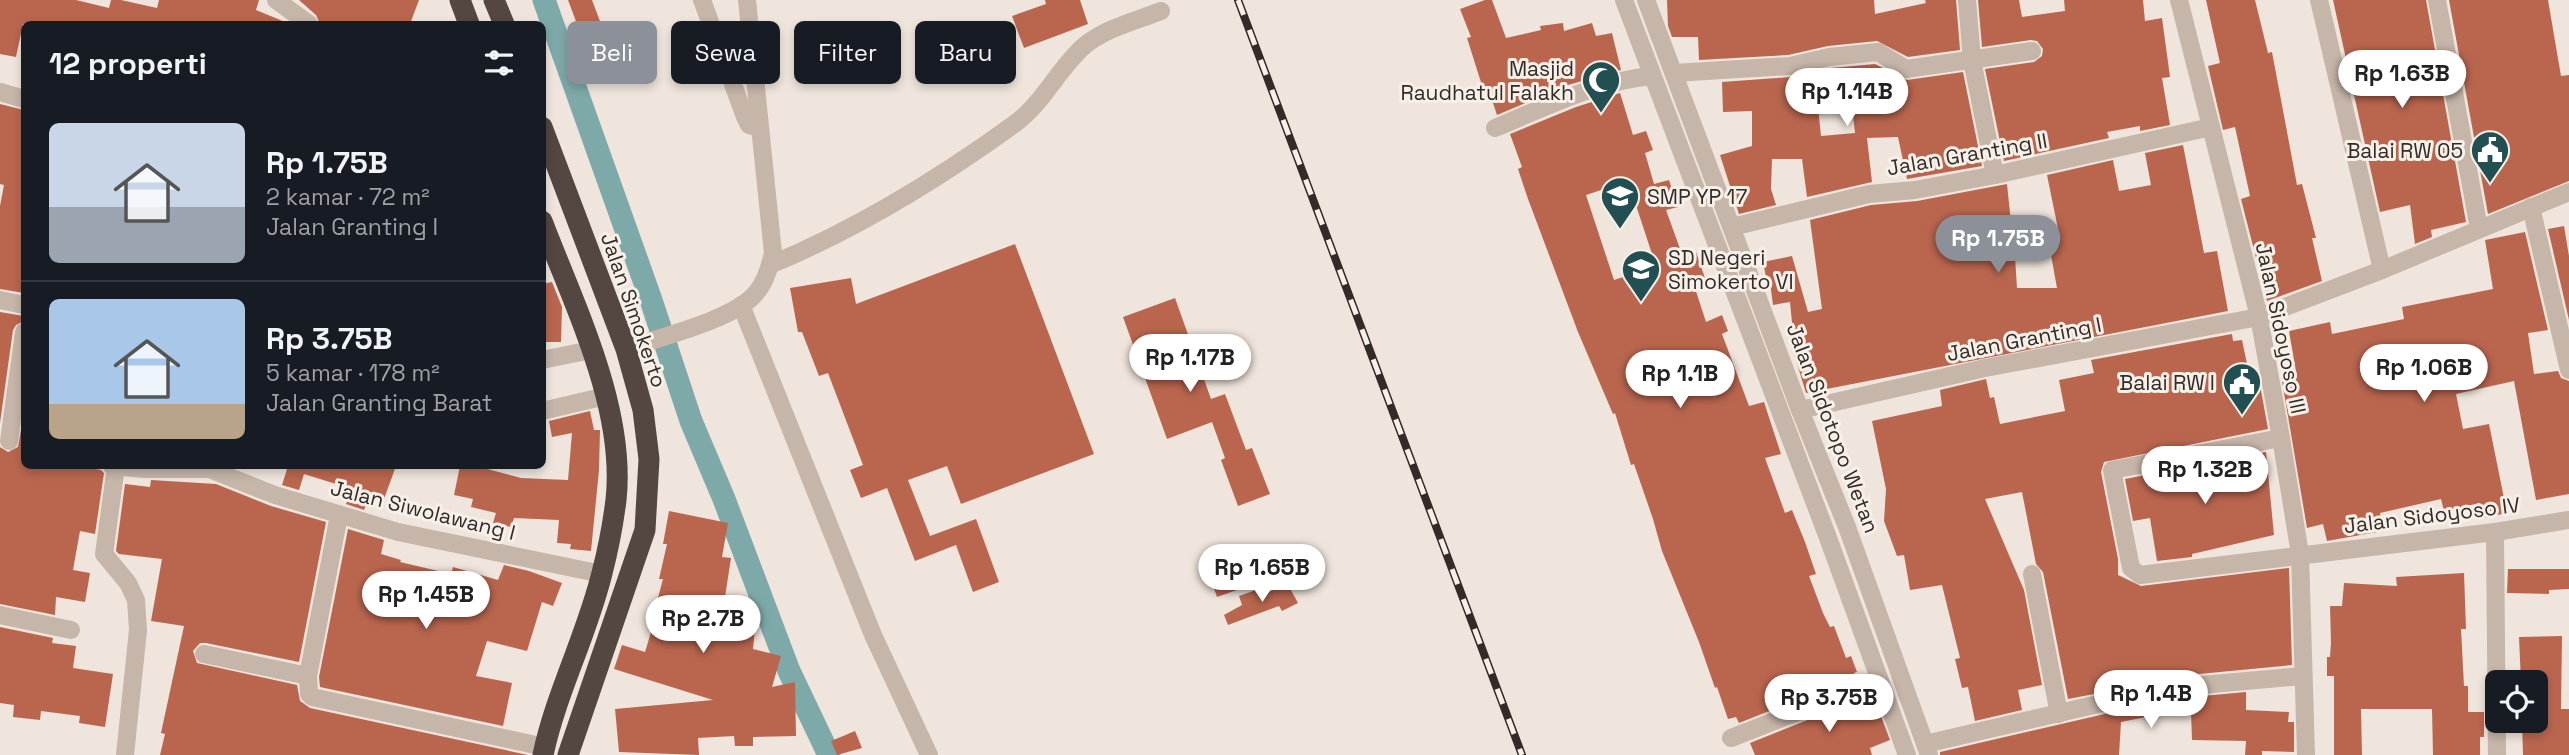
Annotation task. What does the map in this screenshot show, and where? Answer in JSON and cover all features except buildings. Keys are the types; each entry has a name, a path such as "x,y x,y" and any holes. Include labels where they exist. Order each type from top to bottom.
{"highway":[{"path":"460,0 468,21"},
{"path":"494,0 504,21"},
{"name":"Jalan Simokerto","path":"546,138 626,349 643,410 649,459 645,530 568,755"},
{"path":"544,751 602,574 616,499 615,451 606,396 546,231"}],"street":[{"path":"276,0 305,21"},
{"path":"702,0 745,117 750,125 760,128"},
{"path":"626,349 716,318 741,305 756,294 770,265 773,253 747,0"},
{"name":"Jalan Sidotopo Wetan","path":"1624,0 1827,535 1907,755"},
{"name":"Jalan Sidotopo Wetan","path":"1646,0 1800,410 1847,527 1927,749"},
{"path":"1967,0 1972,60 1996,175"},
{"name":"Jalan Sidoyoso III","path":"2179,0 2259,317 2281,438 2300,554 2306,755"},
{"path":"2319,0 2382,270"},
{"path":"2437,0 2479,229"},
{"path":"770,265 817,246 882,212 1016,123 1082,48 1101,34 1161,11"},
{"path":"1674,74 1790,66 1829,57 1878,52 1906,69 2032,51"},
{"path":"1495,128 1572,96 1630,78 1652,76"},
{"path":"0,92 21,98"},
{"name":"Jalan Granting II","path":"1732,227 1869,194 1915,190 1996,175 2211,127"},
{"name":"Jalan Granting I","path":"1800,410 1985,368 2259,317 2382,270 2569,192"},
{"path":"2531,207 2569,370"},
{"path":"0,300 21,304"},
{"path":"741,305 878,648 929,755"},
{"path":"546,359 591,350"},
{"path":"11,441 21,357"},
{"path":"546,410 606,396"},
{"name":"Jalan Sidoyoso IV","path":"2281,438 2112,470 2131,568 2140,575 2495,532 2569,520"},
{"path":"114,469 104,554 134,592 138,630 125,755"},
{"name":"Jalan Siwolawang I","path":"215,469 275,495 398,532 602,574"},
{"path":"339,515 308,676 309,694 312,697 544,751"},
{"path":"1827,535 1847,527"},
{"path":"2495,532 2497,755"},
{"path":"2032,574 2059,714"},
{"path":"0,615 71,630"},
{"path":"204,654 308,676"},
{"path":"1927,749 2120,699 2201,685 2302,676"},
{"path":"1731,738 1879,680"}],"waterway":[{"path":"544,0 651,300 691,421 724,499 789,671 829,755"}],"railway":[{"path":"1238,0 1522,755"}],"place":[{"name":"Masjid Raudhatul Falakh","path":"1601,114"},
{"name":"Balai RW 05","path":"2490,184"},
{"name":"SMP YP 17","path":"1620,230"},
{"name":"SD Negeri Simokerto VI","path":"1641,303"},
{"name":"Balai RW I","path":"2242,416"}]}
